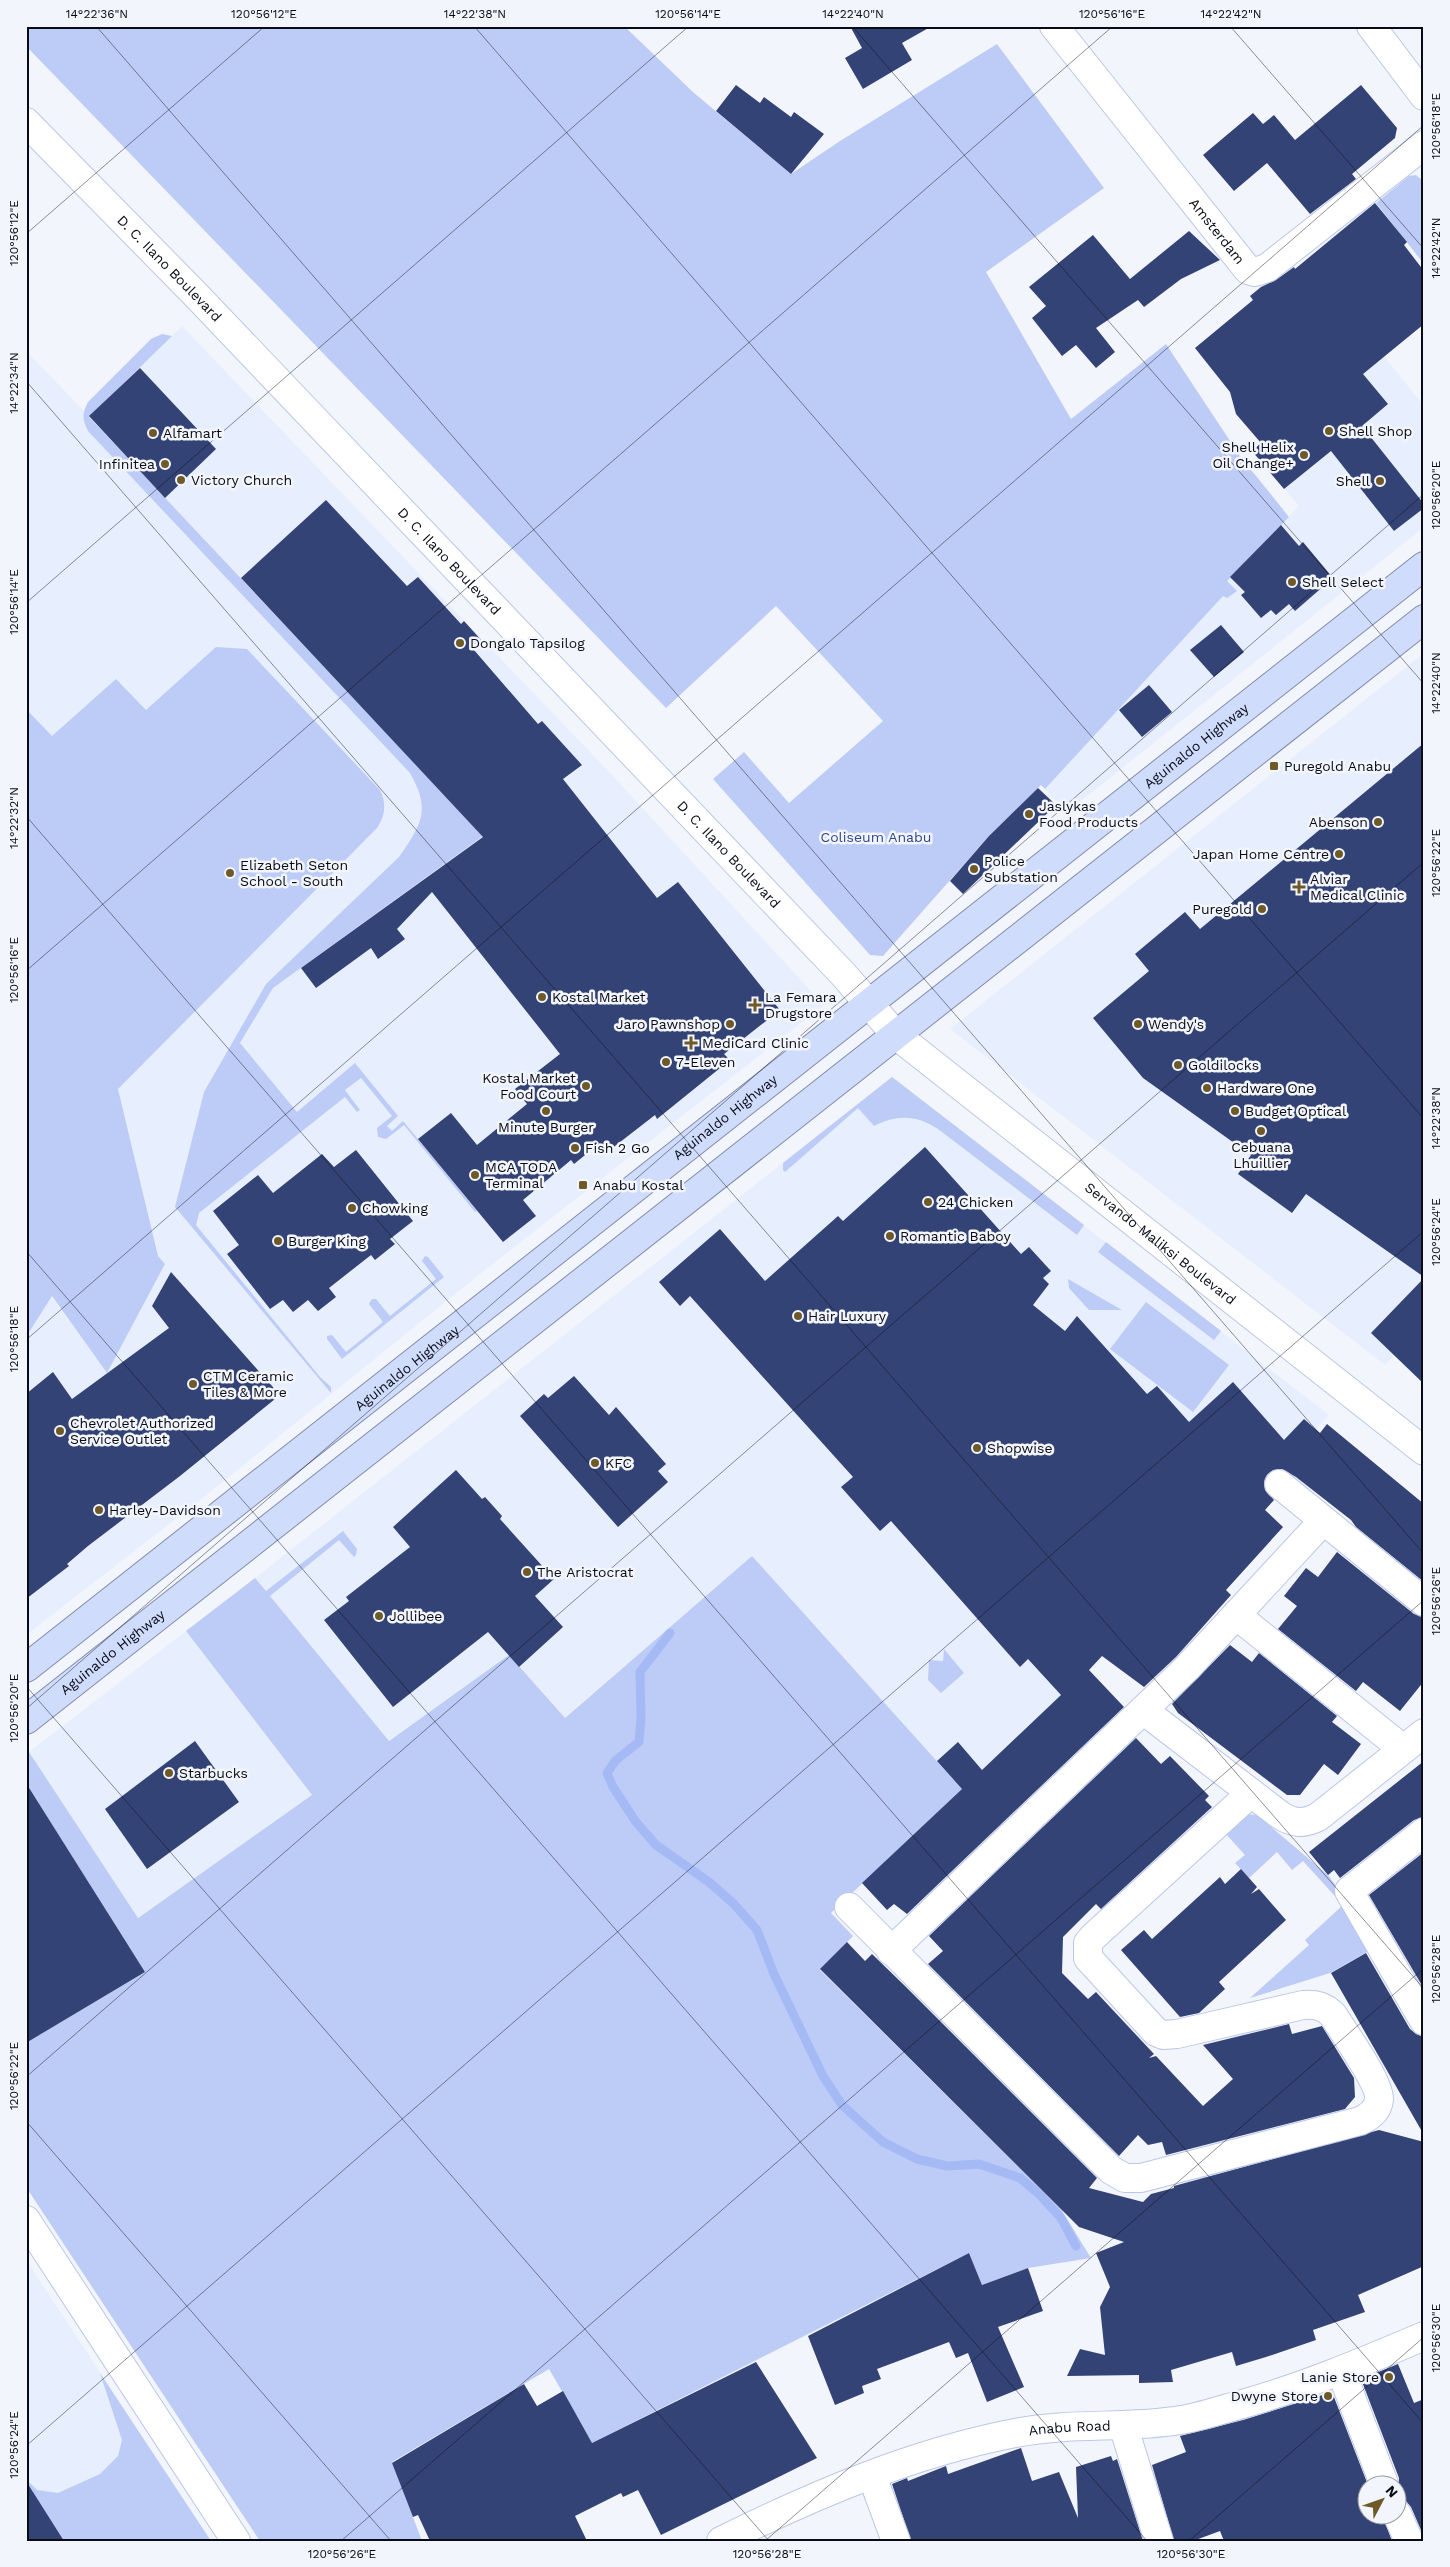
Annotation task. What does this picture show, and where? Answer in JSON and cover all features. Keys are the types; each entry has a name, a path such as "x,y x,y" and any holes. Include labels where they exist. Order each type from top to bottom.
{"highway":[{"name":"Aguinaldo Highway","path":"26,1668 1424,566"},
{"name":"Aguinaldo Highway","path":"26,1720 1424,619"}],"street":[{"name":"Amsterdam","path":"1054,26 1248,270 1255,272 1267,268 1423,146"},
{"path":"1372,26 1424,96"},
{"name":"D. C. Ilano Boulevard","path":"26,122 202,301 869,1003 896,1035"},
{"name":"Servando Maliksi Boulevard","path":"896,1035 1424,1451"},
{"path":"1279,1484 1424,1602"},
{"path":"891,1950 1187,1668 1323,1520"},
{"path":"1143,1710 1289,1821 1310,1821 1413,1741 1236,1615"},
{"path":"849,1907 1111,2170 1125,2178 1140,2178 1360,2121 1372,2114 1376,2108 1379,2093 1333,2015 1327,2009 1319,2005 1303,2005 1177,2034 1163,2035 1150,2027 1088,1958 1088,1943 1093,1937 1250,1793"},
{"path":"1424,1832 1349,1891 1424,2021"},
{"path":"26,2220 236,2541"},
{"name":"Anabu Road","path":"721,2541 808,2500 945,2451 1014,2433 1069,2426 1123,2425 1184,2420 1288,2391 1424,2336"},
{"path":"1341,2371 1380,2474"},
{"path":"1123,2425 1159,2541"},
{"path":"872,2476 896,2541"},
{"path":"1401,2524 1409,2541"}],"shaded area":[{"path":"182,326 613,776 824,1005 485,1270 199,1501 26,1635 26,1337 51,1296 107,1373 165,1264 158,1256 118,1089 26,956 26,351 89,416"},
{"path":"1378,349 1424,406 1424,527 1066,813 1041,784 1227,581 1299,506 1252,451"},
{"name":"Puregold","path":"1424,653 1424,1350 1411,1338 1385,1365 950,1029"},
{"name":"Shopwise","path":"892,1077 1329,1415 1150,1611 962,1789 752,1556 564,1718 509,1656 388,1741 255,1578"},
{"name":"Starbucks","path":"186,1631 312,1795 137,1918 29,1752"},
{"path":"26,2260 211,2541 64,2541 26,2481"}],"green space":[{"name":"Coliseum Anabu","path":"26,26 624,26 694,93 791,174 840,141 997,44 1104,188 986,272 1071,419 1166,344 1240,456 1289,517 1227,581 1237,591 1227,598 1223,596 1045,789 1041,785 989,836 883,956 870,955 713,779 744,752 789,803 883,721 776,606 666,708 26,46"},
{"path":"1416,175 1424,182 1424,264 1376,203 1409,176"},
{"path":"162,334 172,336 89,417 483,836 273,988 240,1043 297,1112 355,1063 398,1116 387,1126 392,1131 403,1121 477,1211 475,1212 404,1125 386,1139 378,1137 377,1128 392,1116 361,1078 345,1090 360,1110 357,1112 345,1097 199,1213 196,1225 320,1377 331,1387 331,1393 175,1207 204,1092 266,984 399,857 418,826 422,807 410,773 88,431 84,416 88,402 151,339"},
{"path":"216,647 247,649 380,790 384,800 384,810 377,828 118,1089 158,1256 165,1264 107,1373 52,1296 26,1337 26,709 52,736 116,679 146,710"},
{"path":"892,1077 1084,1225 1077,1235 938,1129 915,1119 891,1119 874,1126 858,1108 785,1172 783,1170 783,1163"},
{"path":"1106,1242 1221,1331 1214,1340 1098,1252"},
{"path":"425,1256 428,1257 444,1277 342,1359 327,1339 327,1336 332,1335 346,1352 383,1322 369,1304 372,1299 376,1299 390,1316 436,1279 422,1261"},
{"path":"1068,1279 1122,1310 1089,1310 1069,1288"},
{"path":"1146,1302 1229,1365 1193,1412 1110,1349"},
{"path":"343,1531 357,1549 354,1557 339,1540 270,1596 389,1741 509,1655 565,1718 752,1556 962,1789 831,1913 853,1936 820,1970 1061,2209 1091,2258 1028,2268 982,2285 969,2253 592,2443 549,2369 392,2462 422,2541 260,2541 26,2187 26,2043 145,1972 26,1783 26,1754 29,1752 138,1918 312,1795 186,1631 255,1578 266,1591"},
{"path":"944,1649 964,1673 941,1693 928,1680 929,1660 943,1661"},
{"path":"1247,1814 1257,1815 1328,1875 1374,1948 1330,1973 1250,1998 1309,1945 1305,1940 1343,1905 1303,1861 1292,1870 1277,1852 1249,1878 1235,1863 1245,1855 1225,1833"},
{"path":"100,2373 211,2541 26,2541 26,2479 37,2490 58,2493 100,2474 118,2456 122,2440"}],"building":[{"path":"850,26 932,26 902,43 912,60 863,89 845,58 862,48"},
{"path":"736,85 760,103 764,97 791,117 794,112 824,134 791,174 716,111"},
{"path":"1361,85 1397,128 1395,138 1352,174 1356,179 1310,214 1267,163 1234,191 1203,155 1253,113 1263,124 1274,115 1295,140"},
{"path":"1375,203 1407,242 1404,245 1424,271 1424,324 1363,374 1388,404 1362,426 1424,504 1424,508 1394,531 1331,451 1284,489 1252,451 1261,443 1236,414 1230,392 1195,348 1253,300 1250,296 1261,287 1276,280 1294,267 1295,269"},
{"path":"1189,231 1220,260 1181,279 1144,307 1138,300 1096,328 1115,352 1096,368 1076,345 1062,356 1032,318 1046,306 1029,287 1093,235 1130,279"},
{"name":"Alfamart","path":"140,368 216,449 165,498 89,416"},
{"path":"326,500 407,586 418,577 461,624 464,621 483,642 474,650 538,724 542,721 582,765 563,779 657,898 678,882 780,1010 724,1054 730,1060 657,1119 655,1115 606,1153 600,1143 574,1164 571,1160 523,1200 536,1216 503,1242 418,1139 451,1113 477,1145 527,1104 515,1089 560,1054 432,892 397,929 405,939 378,959 371,948 316,988 301,968 483,837 241,578"},
{"path":"1281,525 1299,546 1303,542 1333,578 1295,611 1289,604 1276,615 1271,610 1261,618 1241,595 1245,592 1230,577"},
{"path":"1221,625 1244,652 1214,677 1190,650"},
{"path":"1149,685 1172,712 1142,737 1119,710"},
{"path":"1424,743 1424,1277 1306,1194 1292,1213 1238,1174 1251,1155 1143,1078 1093,1018 1149,971 1135,954 1185,912 1200,929"},
{"path":"1038,788 1056,805 963,894 950,881 989,836"},
{"path":"925,1147 1021,1254 1029,1247 1051,1271 1043,1278 1049,1284 1033,1305 1065,1331 1077,1316 1147,1394 1157,1386 1189,1422 1233,1382 1284,1440 1304,1419 1320,1433 1327,1424 1424,1504 1424,1582 1356,1527 1351,1520 1296,1477 1282,1469 1273,1470 1267,1475 1264,1482 1265,1490 1274,1500 1265,1510 1283,1527 1226,1590 1231,1595 1176,1657 1144,1687 1102,1656 1089,1670 1124,1707 907,1914 894,1904 887,1910 862,1883 962,1789 937,1761 958,1742 982,1770 1061,1695 1028,1659 1020,1667 891,1521 880,1531 841,1487 853,1477 690,1296 680,1306 659,1282 720,1229 765,1281 838,1216 843,1221"},
{"path":"356,1150 413,1221 390,1239 395,1244 375,1260 371,1255 329,1288 336,1297 318,1311 308,1300 293,1312 283,1300 270,1309 227,1254 239,1245 213,1211 258,1175 273,1193 322,1154 334,1167"},
{"path":"171,1272 280,1395 180,1476 88,1546 67,1564 69,1566 26,1599 26,1394 53,1372 72,1399 169,1328 152,1306"},
{"path":"1424,1278 1424,1384 1371,1333"},
{"path":"574,1376 609,1415 616,1407 666,1464 658,1471 668,1482 618,1527 520,1416 544,1394 548,1398"},
{"path":"456,1470 482,1499 485,1497 494,1507 502,1516 500,1519 554,1579 535,1596 563,1627 519,1667 488,1632 393,1707 324,1620 349,1601 346,1597 410,1547 393,1527"},
{"path":"1337,1552 1414,1614 1424,1617 1424,1681 1400,1711 1363,1682 1356,1691 1278,1629 1297,1606 1284,1596 1306,1568 1318,1577"},
{"path":"1230,1645 1252,1662 1259,1653 1337,1716 1332,1722 1361,1744 1338,1775 1324,1764 1300,1795 1287,1795 1178,1713 1172,1704"},
{"path":"1136,1738 1161,1764 1170,1756 1209,1796 1205,1800 1212,1807 1101,1909 1096,1904 1063,1937 1062,1973 1088,1999 1096,1992 1154,2054 1149,2058 1156,2056 1203,2106 1233,2079 1203,2045 1289,2024 1292,2034 1322,2026 1354,2078 1355,2097 1345,2109 1166,2155 1162,2142 1148,2145 1138,2135 1119,2156 928,1964 943,1951 929,1936"},
{"path":"195,1741 239,1802 147,1869 105,1809"},
{"path":"1424,1761 1424,1817 1414,1820 1340,1878 1334,1870 1328,1875 1309,1852"},
{"path":"26,1783 145,1972 26,2043"},
{"path":"1424,1852 1424,1989 1369,1895"},
{"path":"1241,1869 1257,1887 1251,1894 1259,1889 1286,1920 1219,1982 1225,1989 1199,2013 1180,2017 1121,1950 1144,1930 1152,1939 1220,1877 1225,1884"},
{"path":"847,1942 865,1961 872,1954 1097,2178 1089,2188 1143,2202 1151,2194 1174,2188 1174,2186 1379,2130 1424,2142 1424,2266 1358,2295 1365,2312 1313,2330 1316,2340 1266,2357 1236,2366 1232,2352 1171,2370 1173,2382 1139,2383 1139,2375 1067,2376 1080,2349 1105,2355 1100,2307 1110,2287 1096,2253 1124,2242 1079,2227 820,1969"},
{"path":"1366,1953 1410,2029 1424,2037 1424,2135 1331,1973"},
{"path":"969,2253 982,2285 1028,2268 1043,2311 998,2327 1024,2387 987,2402 968,2353 956,2358 949,2342 877,2369 881,2379 862,2386 864,2393 835,2405 808,2336"},
{"path":"756,2362 817,2458 661,2535 638,2490 623,2497 621,2493 575,2516 587,2541 430,2541 418,2515 413,2517 392,2463 524,2384 537,2406 563,2391 592,2443"},
{"path":"1398,2364 1414,2403 1424,2399 1424,2537 1408,2503 1408,2474 1397,2474 1361,2379"},
{"path":"1332,2392 1364,2474 1358,2474 1358,2524 1386,2524 1392,2541 1224,2541 1220,2531 1193,2541 1174,2541 1152,2465 1186,2452 1180,2436 1243,2420"},
{"path":"1021,2448 1032,2481 1059,2472 1078,2518 1076,2467 1111,2456 1113,2461 1117,2459 1143,2541 911,2541 892,2484 907,2478 908,2481 946,2466 948,2474"},
{"path":"26,2481 64,2541 26,2541"}],"waterway":[{"path":"670,1633 640,1672 641,1718 639,1742 616,1760 607,1773 613,1787 636,1822 656,1845 709,1882 734,1904 757,1930 774,1974 823,2076 842,2105 883,2142 917,2159 947,2166 979,2164 1020,2178 1039,2194 1061,2218 1076,2246"}],"place":[{"name":"Shell Shop","path":"1329,431"},
{"name":"Alfamart","path":"153,433"},
{"name":"Shell Helix Oil Change+","path":"1304,455"},
{"name":"Infinitea","path":"165,464"},
{"name":"Victory Church","path":"181,480"},
{"name":"Shell","path":"1380,481"},
{"name":"Shell Select","path":"1292,582"},
{"name":"Dongalo Tapsilog","path":"460,643"},
{"name":"Puregold Anabu","path":"1274,766"},
{"name":"Jaslykas Food Products","path":"1029,814"},
{"name":"Abenson","path":"1378,822"},
{"name":"Japan Home Centre","path":"1339,854"},
{"name":"Police Substation","path":"974,869"},
{"name":"Elizabeth Seton School - South","path":"230,873"},
{"name":"Alviar Medical Clinic","path":"1299,887"},
{"name":"Puregold","path":"1262,909"},
{"name":"Kostal Market","path":"542,997"},
{"name":"La Femara Drugstore","path":"755,1005"},
{"name":"Jaro Pawnshop","path":"730,1024"},
{"name":"Wendy's","path":"1138,1024"},
{"name":"MediCard Clinic","path":"691,1043"},
{"name":"7-Eleven","path":"666,1062"},
{"name":"Goldilocks","path":"1178,1065"},
{"name":"Kostal Market Food Court","path":"586,1086"},
{"name":"Hardware One","path":"1207,1088"},
{"name":"Minute Burger","path":"546,1111"},
{"name":"Budget Optical","path":"1235,1111"},
{"name":"Cebuana Lhuillier","path":"1261,1131"},
{"name":"Fish 2 Go","path":"575,1148"},
{"name":"MCA TODA Terminal","path":"475,1175"},
{"name":"Anabu Kostal","path":"583,1185"},
{"name":"24 Chicken","path":"928,1202"},
{"name":"Chowking","path":"352,1208"},
{"name":"Romantic Baboy","path":"890,1236"},
{"name":"Burger King","path":"278,1241"},
{"name":"Hair Luxury","path":"798,1316"},
{"name":"CTM Ceramic Tiles & More","path":"193,1384"},
{"name":"Chevrolet Authorized Service Outlet","path":"60,1431"},
{"name":"Shopwise","path":"977,1448"},
{"name":"KFC","path":"595,1463"},
{"name":"Harley-Davidson","path":"99,1510"},
{"name":"The Aristocrat","path":"527,1572"},
{"name":"Jollibee","path":"379,1616"},
{"name":"Starbucks","path":"169,1773"},
{"name":"Lanie Store","path":"1389,2377"},
{"name":"Dwyne Store","path":"1328,2396"}]}
